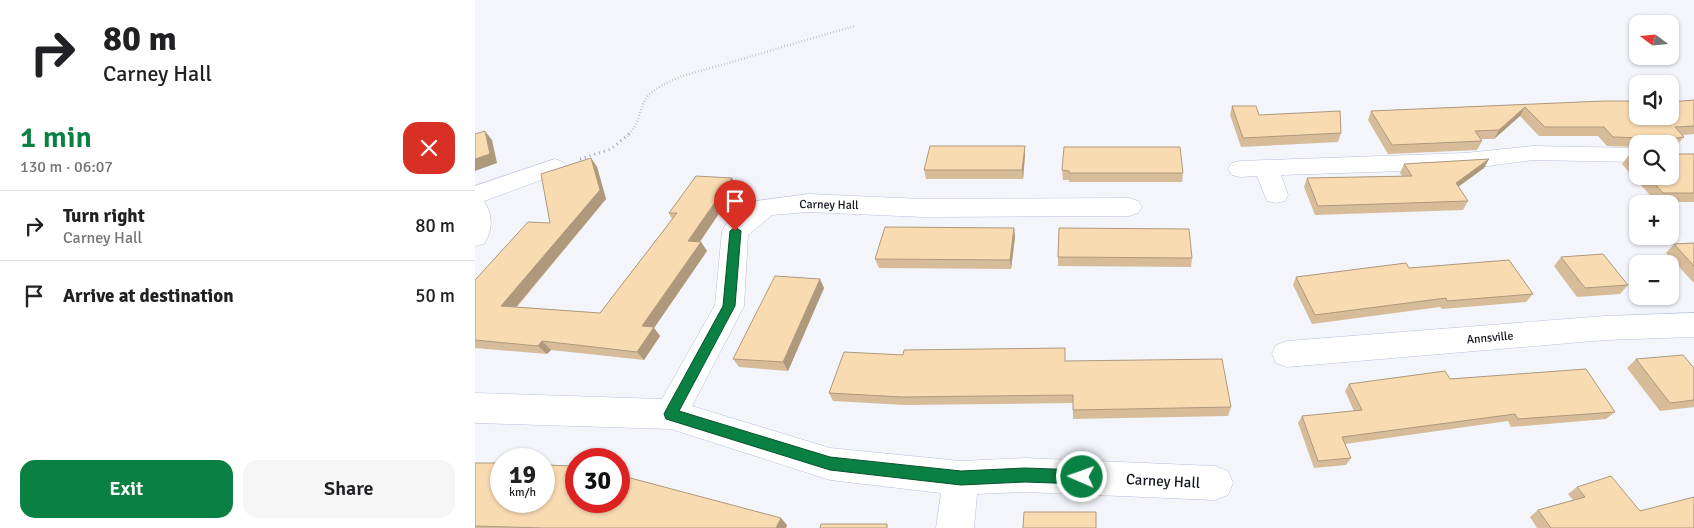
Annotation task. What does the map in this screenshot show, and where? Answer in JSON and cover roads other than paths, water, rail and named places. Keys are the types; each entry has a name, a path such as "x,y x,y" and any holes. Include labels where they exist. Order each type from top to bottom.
{"street":[{"path":"1240,169 1465,161 1533,154 1629,155"},
{"path":"475,195 555,167"},
{"path":"1266,167 1276,195"},
{"name":"Carney Hall","path":"671,414 729,306 735,231 765,207 808,203 923,208 1129,207"},
{"path":"475,207 479,228 475,237"},
{"name":"Annsville","path":"1287,354 1605,328 1694,325"},
{"name":"Carney Hall","path":"475,408 671,414 830,464 961,478 1025,475 1215,483"},
{"path":"955,528 961,478"}]}
